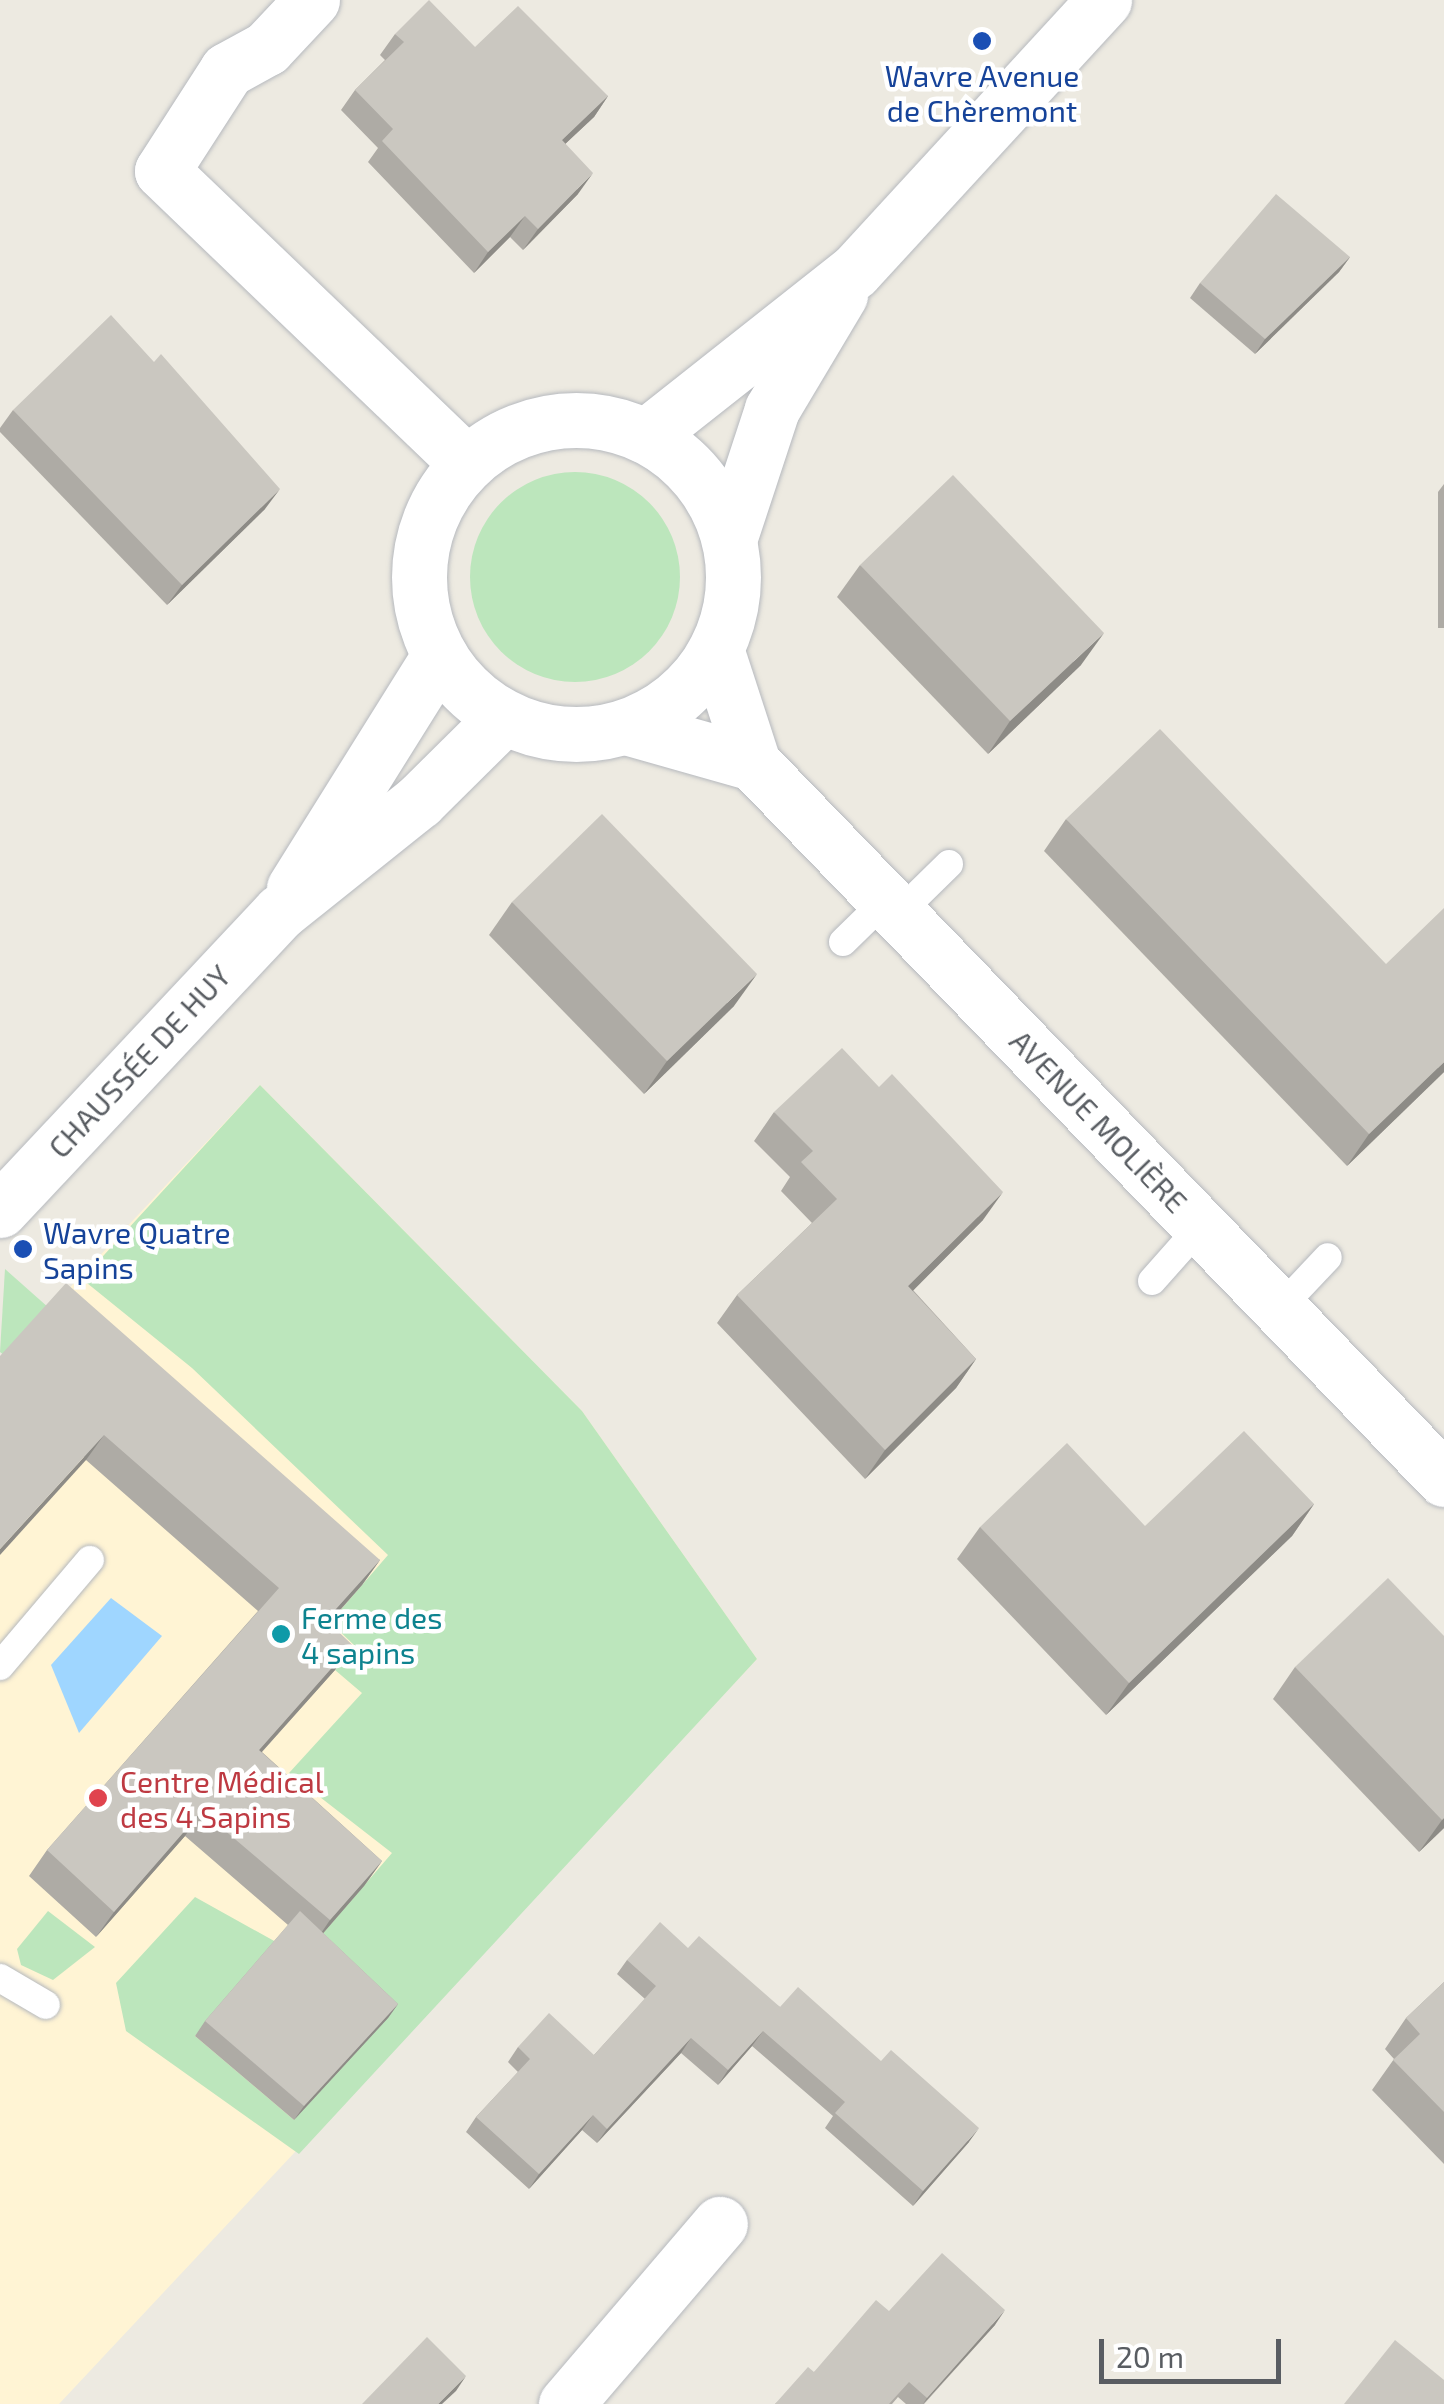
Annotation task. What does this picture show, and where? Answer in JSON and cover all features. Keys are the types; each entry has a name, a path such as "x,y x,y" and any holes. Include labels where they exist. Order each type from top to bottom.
{"main road":[{"path":"312,0 267,48 227,70 162,171 396,402 466,464"},
{"path":"646,436 854,271 1104,0"},
{"path":"729,540 772,409 854,271"},
{"path":"626,727 662,709 716,649 734,577 729,540 684,462 646,436 568,420 529,427 466,464 423,539 418,578 439,656 503,718 557,733 626,727 753,763"},
{"name":"AVENUE MOLIÈRE","path":"716,649 753,763 1444,1479"},
{"name":"CHAUSSÉE DE HUY","path":"280,912 439,656"},
{"name":"CHAUSSÉE DE HUY","path":"0,1210 280,912 419,801 503,718"},
{"path":"566,2404 720,2224"}],"lane":[{"path":"843,942 949,864"},
{"path":"1152,1281 1200,1227"},
{"path":"1279,1309 1328,1258"},
{"path":"0,1666 90,1560"},
{"path":"0,1978 46,2005"}],"shaded area":[{"path":"260,1085 582,1411 757,1659 59,2404 0,2404 0,1362"}],"green space":[{"path":"575,472 615,480 649,503 672,537 680,577 672,617 649,651 615,674 575,682 535,674 501,651 478,617 470,577 478,537 501,503 535,480"},
{"path":"260,1085 582,1411 757,1659 299,2154 126,2031 116,1983 195,1897 276,1942 195,2036 294,2120 312,1946 392,1853 289,1773 362,1693 335,1670 355,1646 330,1622 388,1555 192,1368 82,1279"},
{"path":"5,1269 49,1308 5,1356 0,1352"},
{"path":"48,1911 95,1947 53,1980 21,1965 17,1949"}],"water":[{"path":"111,1598 162,1636 79,1733 51,1665"}],"building":[{"path":"429,0 475,47 518,6 608,96 562,140 593,173 538,229 525,216 488,252 382,141 393,129 355,90 404,42 395,34"},
{"path":"1276,194 1350,257 1265,339 1200,283"},
{"path":"111,315 154,362 161,354 280,489 182,585 13,410"},
{"path":"953,475 1104,633 1010,721 860,565"},
{"path":"1160,729 1386,964 1444,908 1444,1062 1369,1134 1066,819"},
{"path":"602,814 757,974 667,1061 512,902"},
{"path":"842,1048 879,1087 892,1074 1003,1192 908,1286 976,1359 885,1450 737,1295 837,1199 801,1162 813,1151 774,1112"},
{"name":"Ferme des 4 sapins","path":"66,1283 380,1560 326,1620 352,1645 259,1750 382,1861 330,1920 202,1811 114,1912 47,1850 279,1588 104,1435 0,1549 0,1356"},
{"path":"1244,1431 1314,1504 1129,1683 980,1527 1067,1443 1145,1526"},
{"path":"1388,1578 1444,1636 1442,1820 1295,1667"},
{"path":"300,1911 398,2004 304,2106 205,2021"},
{"path":"660,1922 688,1948 699,1936 780,2007 798,1987 881,2061 891,2050 979,2128 923,2191 835,2113 845,2102 763,2031 728,2070 691,2038 607,2129 593,2115 539,2174 476,2117 530,2059 518,2047 549,2013 594,2055 656,1986 627,1960"},
{"path":"1444,1982 1444,2112 1393,2060 1420,2034 1406,2018"},
{"path":"942,2253 1005,2310 927,2398 909,2382 889,2404 775,2404 808,2367 814,2372 876,2300 889,2311"},
{"path":"427,2337 466,2376 438,2404 362,2404"},
{"path":"1395,2340 1444,2380 1444,2404 1344,2404"}],"place":[{"name":"Wavre Avenue de Chèremont","path":"982,41"},
{"name":"Wavre Quatre Sapins","path":"23,1249"},
{"name":"Ferme des 4 sapins","path":"281,1634"},
{"name":"Centre Médical des 4 Sapins","path":"98,1798"}]}
